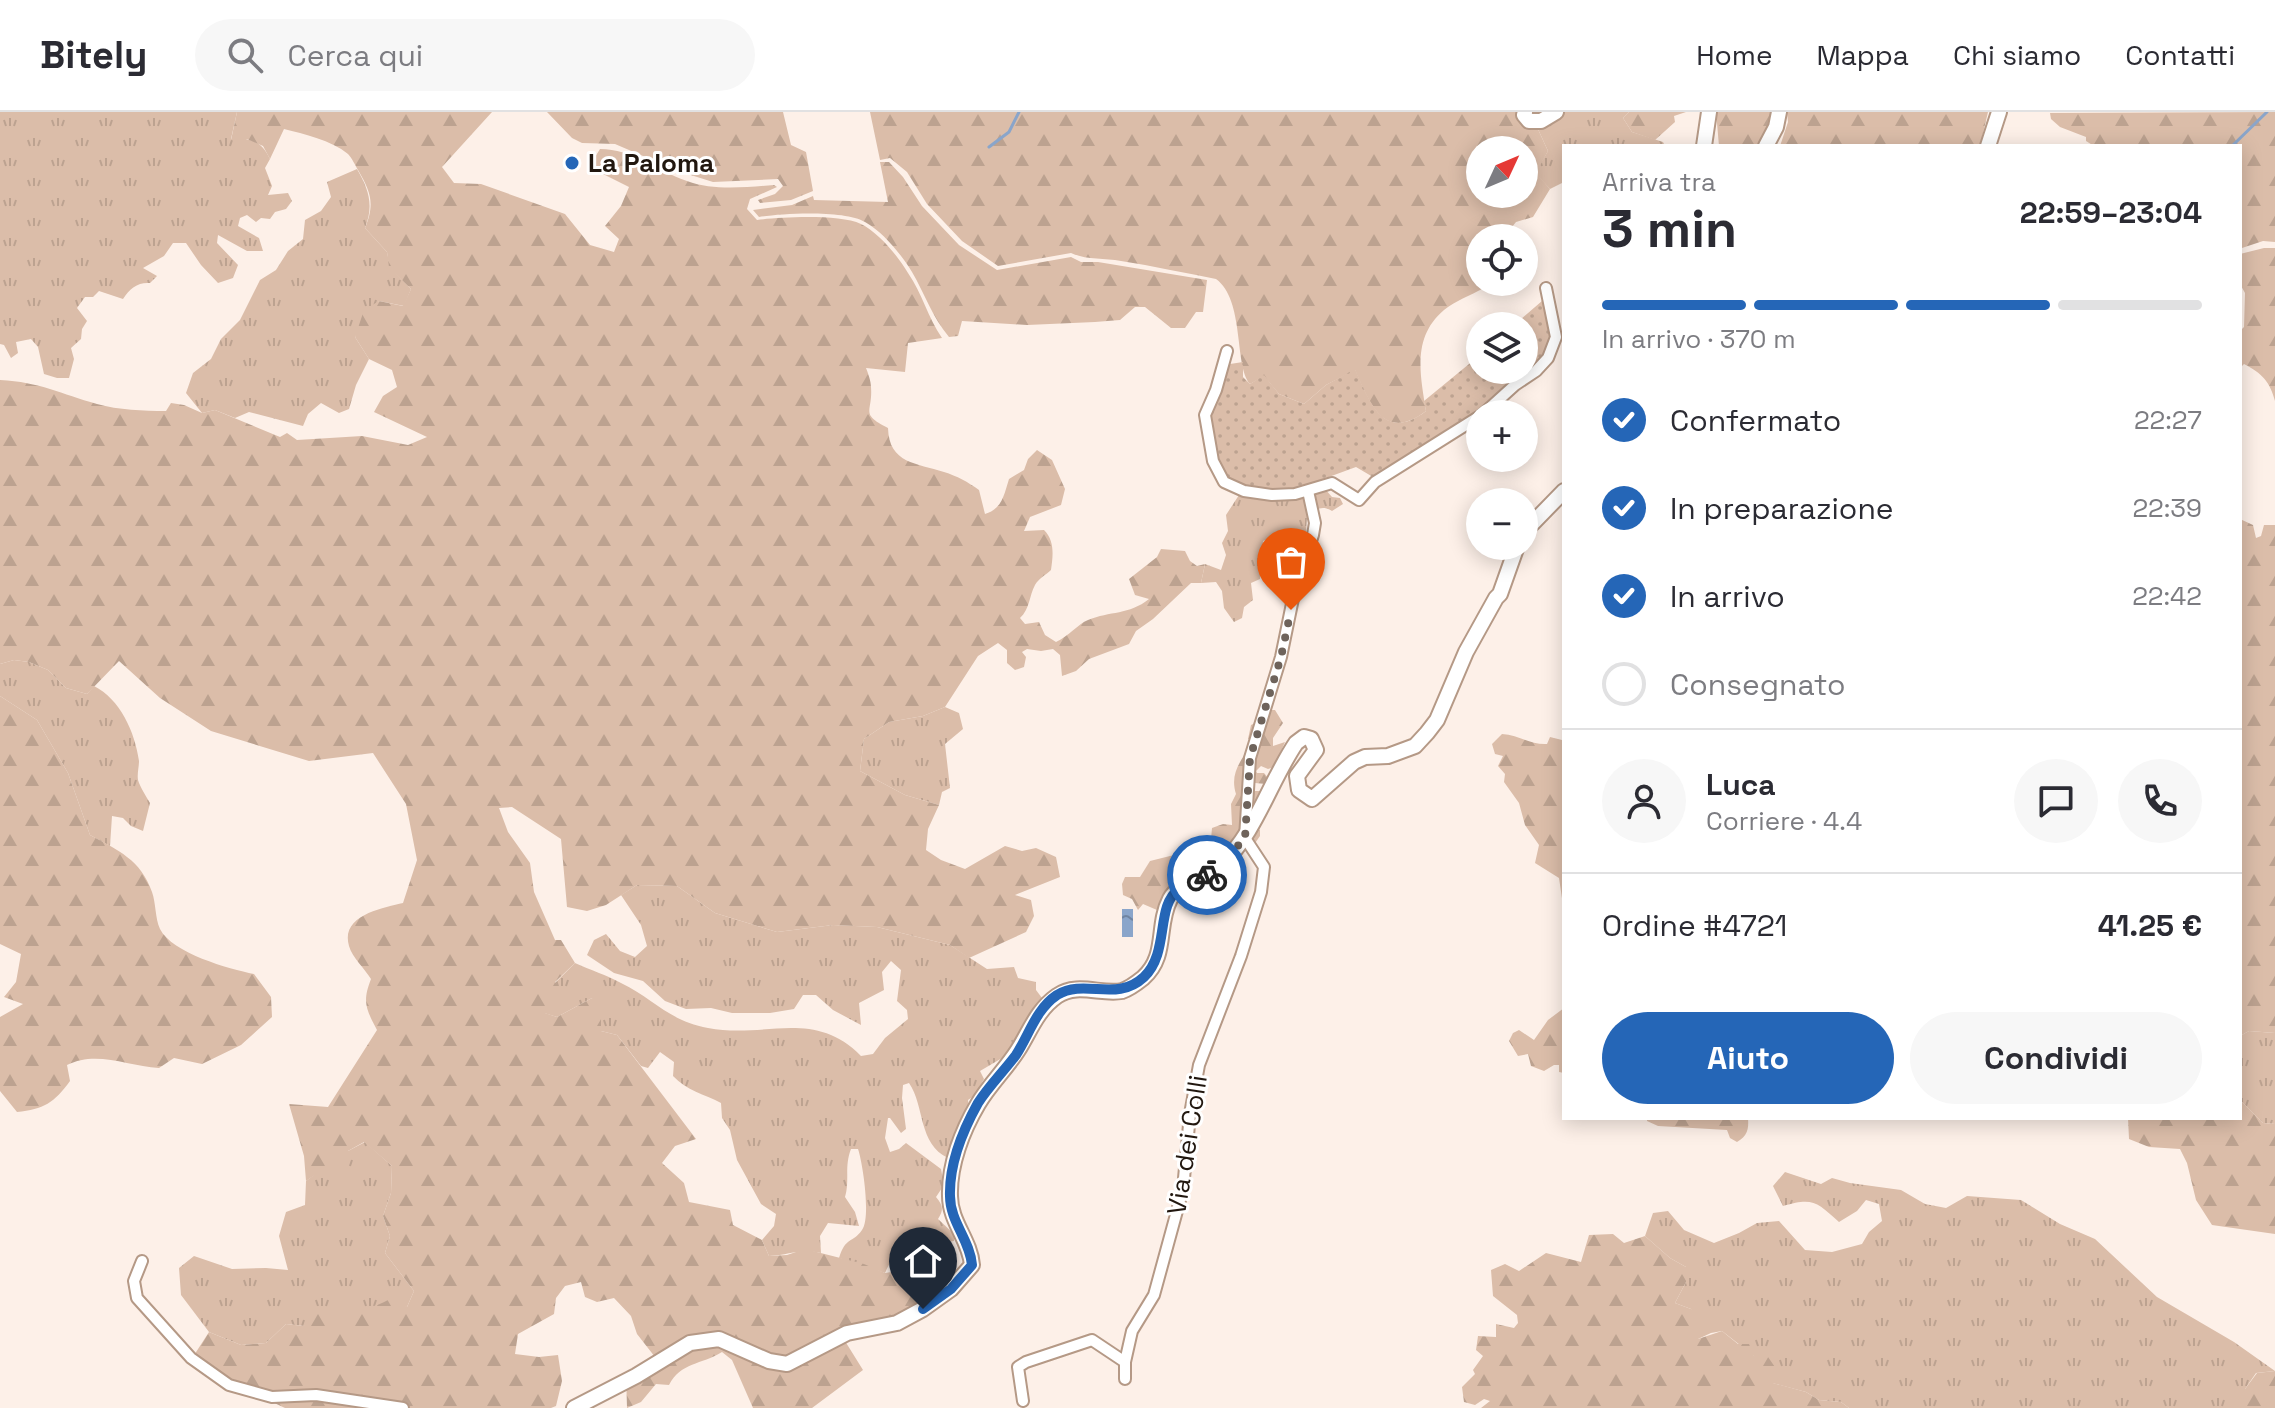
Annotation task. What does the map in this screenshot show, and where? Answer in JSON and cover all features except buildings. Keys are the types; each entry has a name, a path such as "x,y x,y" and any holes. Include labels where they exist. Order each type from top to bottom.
{"street":[{"path":"1525,112 1529,121 1541,121 1556,112"},
{"path":"1704,144 1709,112"},
{"path":"1767,144 1776,127 1779,112"},
{"path":"1989,144 1999,112"},
{"path":"1498,400 1548,358 1556,337 1546,288"},
{"path":"1227,351 1205,415 1207,436 1217,473 1229,486 1244,491 1272,495 1308,491 1332,483 1359,500 1375,482 1466,425"},
{"path":"1245,838 1250,758 1281,657 1295,589 1315,523 1308,491"},
{"path":"1538,518 1562,493"},
{"path":"574,1408 690,1343 719,1339 769,1361 787,1364 847,1333 897,1323 951,1289 972,1265 967,1245 952,1217 949,1199 955,1160 978,1103 1017,1053 1041,1009 1059,994 1081,989 1123,991 1144,977 1157,959 1170,898 1179,889 1218,868 1245,838 1288,755 1304,737 1311,739 1316,750 1297,776 1299,790 1312,799 1354,762 1365,757 1388,756 1415,746 1437,720 1466,652 1500,594 1512,560"},
{"name":"Via dei Colli","path":"1125,1379 1125,1362 1132,1331 1154,1295 1183,1189 1190,1114 1199,1065 1241,956 1261,892 1264,867 1245,838"},
{"path":"142,1261 134,1281 137,1298 191,1358 229,1385 272,1397 316,1395 403,1408"},
{"path":"1023,1401 1018,1367 1026,1362 1092,1340 1125,1362"}],"green space":[{"path":"0,112 237,112 231,139 250,140 263,148 270,159 265,168 272,186 268,195 288,193 292,201 270,219 261,218 256,222 247,215 240,218 238,226 259,238 263,251 247,251 218,235 217,243 238,265 233,278 218,283 186,243 173,243 164,256 143,268 157,276 150,283 135,286 123,299 99,291 93,297 85,297 77,308 87,321 81,339 71,348 74,359 69,378 57,378 44,374 38,347 31,339 16,342 18,353 11,358 4,345 0,344"},
{"path":"237,112 492,112 442,167 454,183 481,184 565,214 590,245 614,252 619,239 605,226 621,206 629,187 589,167 600,149 634,156 697,184 730,188 774,185 777,187 750,199 747,209 757,220 825,218 861,224 881,239 899,259 942,338 908,343 905,372 866,368 871,385 870,415 888,428 893,449 906,460 953,475 979,490 985,514 999,505 1009,479 1024,470 1028,459 1037,450 1052,460 1065,489 1061,505 1030,517 1024,531 1044,530 1052,544 1053,554 1051,570 1035,585 1026,611 1020,618 1025,624 1039,622 1045,635 1056,642 1088,620 1142,604 1149,599 1135,595 1129,579 1157,557 1161,549 1185,551 1197,566 1205,564 1201,583 1191,583 1136,631 1129,644 1089,659 1076,671 1062,676 1060,655 1053,649 1027,649 1022,652 1026,657 1024,667 1015,670 1007,663 1007,650 998,643 978,656 945,707 923,716 889,722 864,739 860,771 905,795 939,805 928,829 926,850 941,860 965,869 1005,846 1022,851 1036,848 1056,857 1060,877 1015,895 1031,900 1034,916 1026,932 969,958 950,945 877,927 833,925 777,932 715,913 677,886 637,885 606,905 587,911 567,907 561,839 512,807 499,808 508,832 530,863 534,892 555,940 561,940 575,963 555,982 564,992 550,1000 545,1013 557,1017 592,998 601,1003 601,1031 617,1035 696,1139 675,1146 662,1163 684,1183 689,1202 730,1210 733,1225 762,1240 769,1256 787,1255 805,1249 864,1264 885,1273 905,1270 937,1291 911,1311 840,1333 863,1370 812,1408 753,1408 732,1360 722,1352 679,1372 669,1385 656,1384 641,1402 627,1408 626,1372 655,1357 637,1334 631,1316 614,1298 597,1302 585,1297 581,1282 565,1286 556,1298 554,1314 518,1334 515,1354 539,1357 558,1355 562,1381 556,1406 551,1408 285,1408 189,1363 209,1332 241,1345 266,1343 286,1324 304,1326 316,1306 333,1311 352,1311 388,1300 407,1307 414,1291 385,1253 390,1236 383,1216 391,1193 392,1166 364,1142 348,1151 349,1171 326,1170 306,1181 304,1156 289,1104 328,1107 377,1030 366,1005 371,979 351,950 348,935 351,927 365,915 403,903 417,860 406,804 373,753 309,761 211,731 160,698 119,661 87,694 66,688 48,670 29,662 14,660 0,664 0,380 39,386 122,409 166,411 171,403 202,413 215,410 280,437 287,433 297,440 362,436 408,445 427,437 374,412 383,396 397,387 392,370 369,359 355,337 364,310 379,301 403,306 411,289 389,267 387,252 365,228 370,198 353,162 348,154 334,145 284,129 270,159 263,146 247,139 243,143 231,140"},
{"path":"547,112 783,112 791,145 806,152 813,191 791,200 760,203 758,200 775,194 783,186 778,179 713,182 615,144 582,143 572,138"},
{"path":"870,112 1523,112 1537,127 1548,151 1538,169 1538,136 1466,136 1466,208 1538,208 1538,175 1550,189 1533,217 1514,224 1466,224 1468,296 1444,310 1427,332 1421,357 1426,411 1412,420 1399,423 1380,415 1355,370 1326,385 1304,404 1279,394 1264,376 1250,384 1242,363 1231,302 1216,279 1071,253 998,266 962,241 927,204 907,172 890,158 880,160"},
{"path":"1564,112 1629,112 1623,118 1632,132 1664,144 1562,144 1562,183 1550,189 1538,176 1538,168 1548,151 1537,127"},
{"path":"1629,112 1686,112 1674,116 1675,122 1655,140 1632,132 1623,118"},
{"path":"1716,112 1775,112 1774,121 1759,144 1719,144"},
{"path":"1787,112 1988,112 1980,144 1781,144 1788,122"},
{"path":"2275,112 2275,242 2263,241 2242,248 2242,144 2091,144 2086,137 2060,127 2051,119 2050,113"},
{"path":"880,162 889,162 922,206 959,245 997,270 1071,257 1081,262 1098,262 1207,280 1203,312 1196,312 1185,328 1171,328 1145,307 1135,307 1120,320 1095,322 1027,325 962,321 958,336 949,337 908,265 872,226 856,218 829,214 759,217 753,210 792,205 813,196 814,200 888,202"},
{"path":"357,169 369,198 365,228 387,252 390,267 411,289 404,306 379,301 355,337 369,359 356,385 349,409 339,413 321,403 308,414 303,426 249,412 235,418 215,410 202,413 186,393 193,373 211,359 221,339 240,320 260,280 276,270 288,251 303,239 305,220 321,211 331,197 327,182"},
{"path":"2275,248 2275,401 2268,383 2244,364 2242,366 2245,293 2242,288 2242,254"},
{"path":"1542,301 1552,338 1538,364 1538,312 1529,312"},
{"path":"1243,362 1243,377 1250,384 1264,375 1279,394 1304,404 1326,385 1355,369 1380,415 1399,423 1412,420 1426,411 1424,401 1466,366 1466,384 1511,384 1491,400 1466,400 1466,420 1373,477 1356,467 1296,489 1274,491 1232,484 1219,471 1209,409 1230,364"},
{"path":"1325,489 1332,497 1340,498 1343,504 1332,511 1318,509 1307,518 1306,532 1300,541 1291,532 1284,534 1283,544 1278,547 1271,545 1268,539 1263,541 1260,579 1251,583 1253,600 1244,607 1242,618 1234,622 1224,608 1222,591 1216,582 1201,583 1205,564 1221,570 1226,555 1222,543 1228,531 1226,515 1239,495 1274,499"},
{"path":"2242,520 2253,525 2256,538 2261,536 2264,525 2275,525 2275,1033 2249,1031 2242,1035"},
{"path":"14,660 48,670 66,688 87,694 94,686 119,708 134,739 139,761 138,780 150,803 143,831 123,818 112,816 110,846 90,835 68,773 37,720 0,696 0,664"},
{"path":"0,696 37,720 68,773 90,835 127,857 142,872 152,892 160,929 166,938 202,959 254,974 271,997 272,1017 241,1045 202,1064 174,1058 159,1068 101,1059 78,1061 67,1065 70,1081 59,1095 48,1104 26,1111 17,1112 0,1091 0,1017 23,1004 4,997 16,982 21,954 0,944"},
{"path":"945,707 959,713 963,729 945,744 950,788 942,792 939,805 905,795 860,771 864,739 889,722 923,716"},
{"path":"1269,710 1275,710 1283,723 1273,738 1273,746 1285,742 1274,767 1268,769 1261,766 1256,771 1264,773 1269,779 1266,784 1255,783 1252,791 1263,791 1259,802 1251,808 1251,826 1260,830 1260,836 1253,846 1229,845 1226,853 1179,898 1168,895 1157,910 1143,904 1138,910 1132,899 1123,895 1125,877 1140,877 1150,861 1174,855 1180,849 1218,844 1211,839 1212,828 1232,825 1231,804 1236,794 1236,770 1249,748 1259,745 1257,740 1248,739 1251,725 1261,720"},
{"path":"1502,734 1541,744 1547,744 1550,737 1562,740 1562,898 1559,878 1535,863 1539,845 1525,825 1519,803 1504,782 1505,774 1498,766 1503,756 1495,754 1492,744"},
{"path":"637,885 677,886 715,913 777,932 833,925 877,927 950,945 987,969 1014,967 1018,978 1036,982 1036,990 1042,998 1014,1051 980,1071 984,1079 968,1100 969,1108 955,1131 957,1136 948,1158 932,1144 909,1083 903,1085 902,1098 906,1129 901,1133 888,1118 885,1138 890,1152 906,1143 941,1169 944,1185 936,1197 942,1208 938,1219 954,1234 954,1241 905,1247 885,1273 839,1258 847,1243 865,1224 865,1191 860,1156 858,1149 851,1149 845,1197 855,1212 859,1226 828,1223 820,1236 821,1253 801,1251 769,1256 762,1240 774,1226 776,1214 761,1204 737,1160 730,1130 722,1118 721,1103 678,1081 673,1076 674,1062 660,1052 648,1068 641,1066 617,1035 601,1031 592,998 557,1017 544,1013 555,983 575,963 616,980 694,1025 729,1030 807,1029 843,1041 861,1056 873,1054 885,1038 908,1019 907,1010 897,1001 901,970 891,961 882,972 884,990 859,1003 861,1025 833,1010 816,995 803,995 794,1009 770,1013 686,1009 665,1001 643,981 614,973 587,955 594,940 606,934 620,951 635,957 647,946 641,925 621,895"},
{"path":"1562,1010 1562,1073 1559,1072 1559,1065 1544,1071 1531,1066 1528,1054 1518,1056 1509,1041 1513,1033 1519,1030 1534,1040 1548,1020"},
{"path":"2249,1031 2275,1033 2275,1124 2263,1123 2242,1102 2242,1035"},
{"path":"2242,1102 2263,1123 2275,1124 2275,1234 2212,1225 2196,1200 2187,1163 2180,1149 2149,1147 2129,1139 2128,1120 2242,1120"},
{"path":"1748,1120 1748,1126 1745,1135 1737,1142 1730,1138 1727,1130 1658,1126 1647,1121"},
{"path":"365,1142 392,1166 391,1193 383,1216 390,1236 385,1253 414,1291 407,1307 378,1306 304,1326 286,1324 266,1343 241,1345 209,1332 181,1295 179,1268 194,1256 232,1269 288,1270 279,1236 286,1212 305,1205 306,1181 322,1169 336,1168 348,1151"},
{"path":"1785,1172 1821,1184 1832,1178 1901,1190 1925,1204 1946,1208 1967,1196 2021,1200 2060,1224 2095,1239 2157,1297 2234,1342 2275,1371 2256,1373 2245,1389 2245,1408 1849,1408 1841,1402 1819,1400 1806,1392 1772,1383 1754,1356 1722,1331 1698,1339 1691,1309 1675,1303 1686,1282 1686,1267 1670,1258 1645,1236 1653,1213 1668,1211 1684,1230 1714,1243 1757,1223 1779,1221 1805,1250 1832,1252 1862,1244 1869,1232 1882,1221 1879,1204 1866,1200 1857,1211 1839,1222 1814,1203 1783,1206 1773,1186"},
{"path":"1613,1234 1624,1243 1645,1236 1670,1258 1686,1267 1686,1282 1675,1303 1691,1309 1702,1319 1698,1339 1722,1331 1738,1344 1749,1344 1754,1356 1768,1357 1777,1370 1773,1383 1806,1392 1819,1400 1841,1402 1849,1408 1481,1408 1490,1401 1484,1399 1475,1405 1464,1402 1462,1387 1475,1374 1473,1370 1483,1356 1476,1350 1478,1336 1496,1337 1496,1324 1514,1328 1518,1323 1517,1315 1493,1296 1491,1270 1505,1264 1519,1271 1546,1253 1581,1262 1589,1235"},
{"path":"2275,1371 2275,1408 2245,1408 2245,1389 2257,1373"}],"water":[{"path":"1122,909 1133,909 1133,937 1122,937"}],"waterway":[{"path":"989,147 1009,132 1019,112"},
{"path":"2234,144 2267,112"}],"way so far":[{"path":"1207,875 1218,868 1245,838 1250,758 1281,657 1291,610"}],"place":[{"name":"La Paloma","path":"572,163"}],"route":[{"path":"923,1309 951,1289 972,1265 967,1245 952,1217 949,1199 955,1160 978,1103 1017,1053 1041,1009 1059,994 1081,989 1123,991 1144,977 1157,959 1170,898 1179,889 1207,875"}]}
